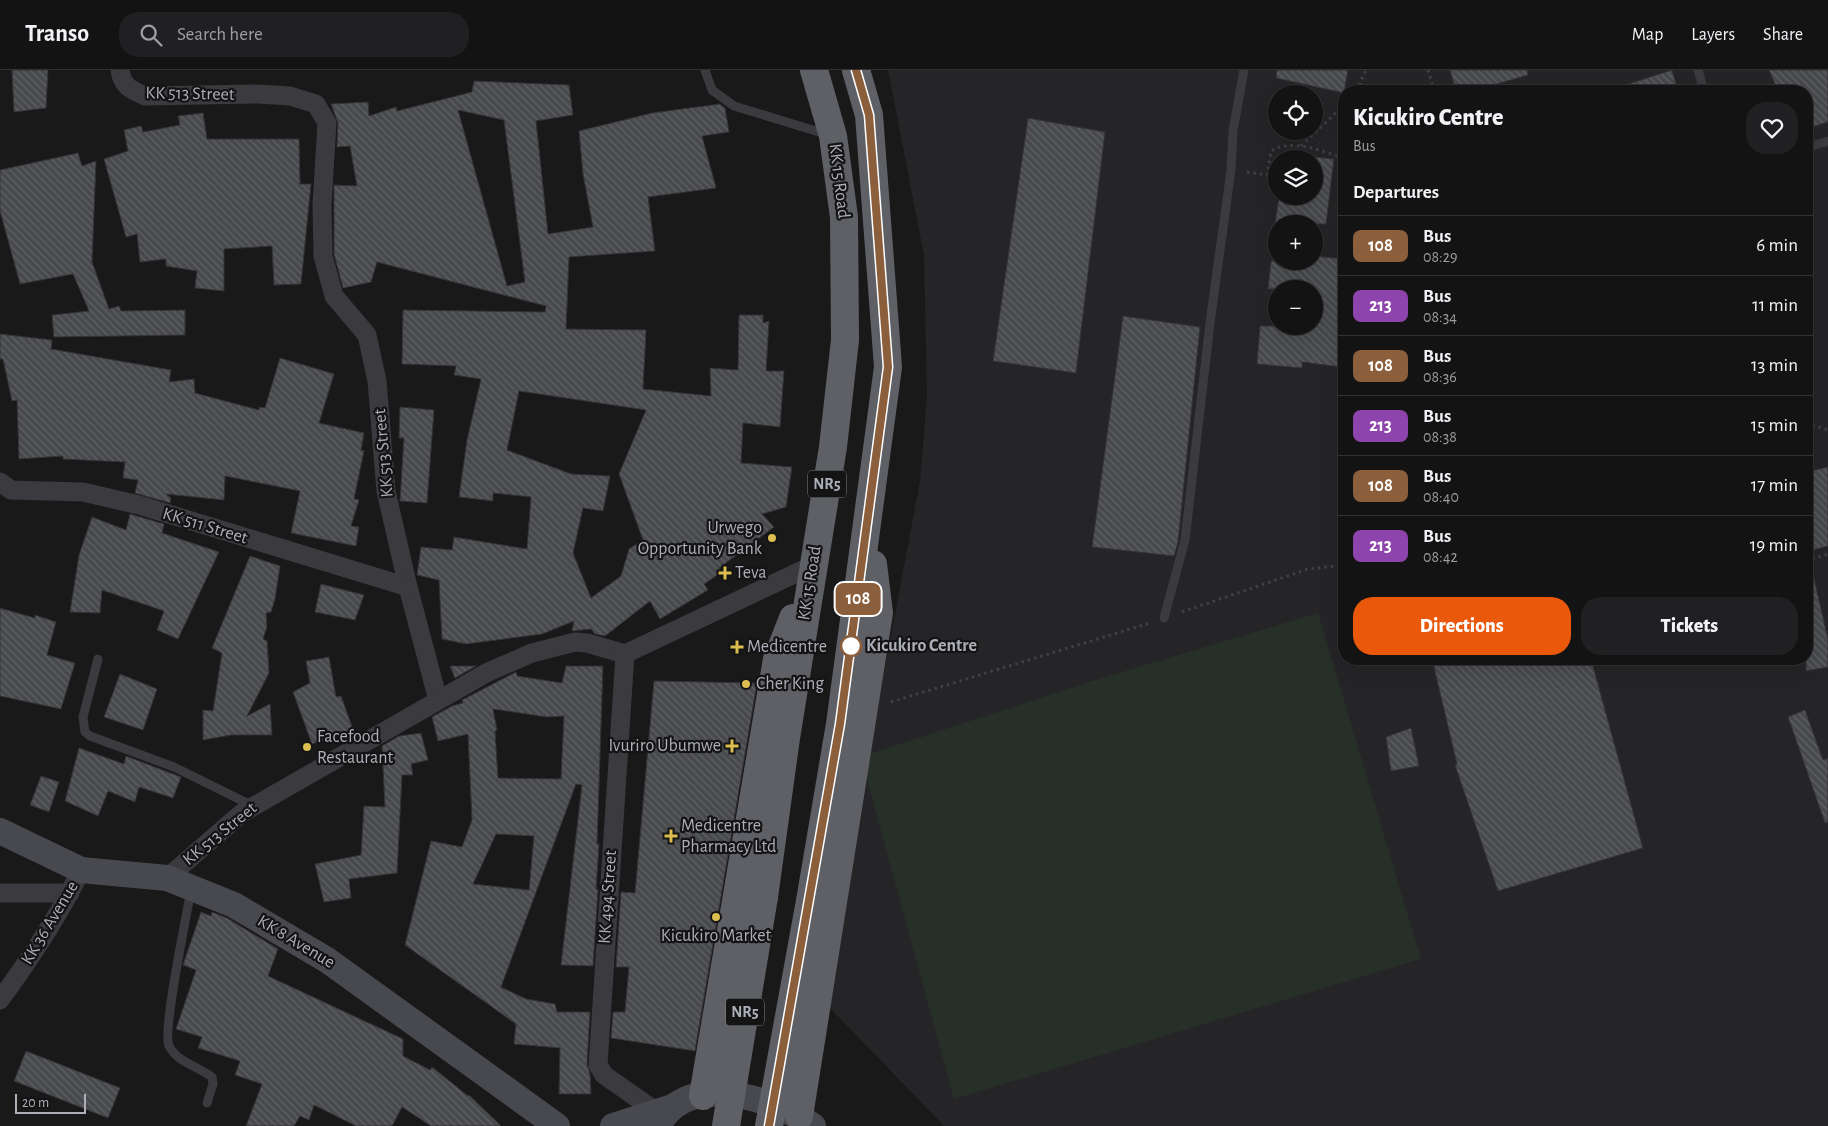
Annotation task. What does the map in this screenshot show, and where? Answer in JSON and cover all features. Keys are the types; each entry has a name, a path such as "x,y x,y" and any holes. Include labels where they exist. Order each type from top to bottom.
{"highway":[{"name":"KK 15 Road","path":"726,1126 764,897 813,566 833,447 845,340 844,217 833,136 814,70"},
{"name":"KK 15 Road","path":"769,1126 840,724 888,367 869,115 856,70"},
{"path":"806,1121 879,613 868,523"},
{"path":"703,1096 777,659 813,566"}],"main road":[{"name":"KK 8 Avenue","path":"0,832 75,881 167,878 234,904 328,960 530,1118 557,1126"},
{"path":"613,1126 662,1115 689,1099 730,1093 775,1105 806,1121"}],"street":[{"name":"KK 513 Street","path":"120,70 121,78 129,90 145,96 290,96 316,104 327,123 322,205 323,256 334,296 367,335 378,381 386,491 408,587 438,700 242,813 167,878"},
{"name":"KK 511 Street","path":"0,482 10,490 83,492 139,505 408,587"},
{"path":"438,700 488,672 532,653 575,642 587,643 625,654 813,566"},
{"name":"KK 494 Street","path":"625,654 598,1065 604,1075 662,1115"},
{"path":"0,893 75,881"},
{"name":"KK 36 Avenue","path":"0,1000 22,970 75,881"}],"lane":[{"path":"705,70 712,90 734,106 833,136"},
{"path":"1164,618 1185,540 1211,314 1231,170 1233,131 1244,70"},
{"path":"1698,70 1702,85"},
{"path":"1813,146 1828,141"},
{"path":"98,659 83,717 85,732 90,736 174,767 253,806"},
{"path":"191,887 167,1034 169,1047 182,1061 212,1077 213,1084 207,1103"}],"path":[{"path":"1359,85 1366,70"},
{"path":"1428,70 1432,85"},
{"path":"1301,146 1338,111"},
{"path":"1231,170 1268,175 1271,151 1279,146 1301,146 1338,156"},
{"path":"1813,425 1828,430"},
{"path":"1813,559 1828,554"},
{"path":"887,703 1005,669 1308,569 1338,565"}],"shaded area":[{"path":"888,70 1828,70 1828,1126 944,1126 830,1008 878,705 920,481 927,396 924,256"},
{"path":"1318,613 1421,959 954,1099 861,757 1089,682"}],"building":[{"path":"12,70 48,70 46,108 14,112"},
{"path":"1277,70 1348,70 1345,85 1338,85 1338,92 1323,88 1323,85 1308,85 1276,78"},
{"path":"1450,70 1527,70 1528,75 1494,85 1454,85"},
{"path":"1672,70 1676,85 1625,85"},
{"path":"1769,70 1828,70 1828,122 1813,127 1813,85 1775,85"},
{"path":"474,81 569,85 573,115 536,121 548,234 593,227 583,174 579,131 652,113 720,104 725,108 729,132 702,136 716,188 648,197 655,251 569,257 566,329 646,330 643,389 711,396 710,368 738,370 739,315 763,315 763,323 769,321 766,371 784,371 780,427 743,423 741,463 792,467 786,507 762,514 774,527 719,568 722,572 704,584 708,590 660,619 650,601 605,636 595,634 591,629 572,631 574,621 542,634 466,644 442,639 439,580 417,575 421,547 452,550 454,537 527,549 531,497 493,493 493,501 459,497 467,440 481,379 454,375 456,366 402,364 403,310 545,312 546,306 377,262 371,282 343,288 334,254 334,185 357,186 350,146 337,147 338,123 331,104 368,102 369,116 396,107 397,111 472,92","holes":["458,110 504,120 525,282 507,286","519,391 646,410 619,474 643,540 629,549 621,576 591,598 573,553 583,508 603,511 610,476 571,474 507,450"]},
{"path":"203,113 207,139 299,139 300,184 311,184 301,284 274,285 272,246 224,249 224,291 195,288 197,271 166,266 166,259 140,262 137,234 126,237 104,159 128,151 124,130 141,126 143,132 180,125 178,116"},
{"path":"1028,118 1105,132 1076,373 993,361"},
{"path":"78,153 82,166 96,161 92,262 109,309 119,306 121,311 185,310 185,335 54,337 52,315 89,311 73,274 20,284 0,211 0,170"},
{"path":"1323,158 1334,159 1326,224 1323,224 1323,215 1276,215 1278,205 1323,205"},
{"path":"1323,257 1338,258 1338,367 1302,362 1302,368 1257,364 1260,326 1268,326 1268,335 1323,335 1323,280 1269,280 1270,270 1323,270"},
{"path":"1123,316 1200,327 1178,542 1174,556 1092,547"},
{"path":"0,334 52,340 51,349 171,370 169,382 194,379 195,393 259,410 259,407 265,408 280,358 334,374 319,423 364,433 361,450 364,451 354,499 359,500 351,526 359,527 356,546 291,533 300,491 225,476 224,500 166,494 171,498 170,503 135,493 138,480 123,478 125,462 63,459 63,456 19,459 17,400 12,401 3,359 0,359"},
{"path":"400,407 434,410 427,503 400,501 404,438 399,438"},
{"path":"1828,467 1828,546 1813,550 1813,470"},
{"path":"130,514 164,524 162,533 219,552 178,639 157,630 164,611 102,590 100,613 70,612 79,555 92,517 126,530"},
{"path":"250,556 280,566 275,599 271,612 266,613 267,627 263,639 267,641 269,673 247,716 270,704 272,735 231,735 203,740 203,710 213,711 222,653 212,648"},
{"path":"1813,578 1828,639 1828,667 1806,671 1806,665 1813,665"},
{"path":"321,584 364,595 355,620 315,612"},
{"path":"0,608 35,618 35,615 56,622 47,655 75,663 61,709 0,696"},
{"path":"329,657 336,697 341,696 353,729 312,744 293,692 310,683 306,661"},
{"path":"1433,665 1593,665 1643,848 1498,891 1455,765 1457,764"},
{"path":"450,666 476,666 455,678"},
{"path":"566,666 603,666 597,844 599,844 596,889 598,890 593,966 561,965 582,785 576,784 501,987 526,999 555,1004 557,1012 590,1012 587,1064 590,1074 591,1094 559,1094 560,1048 514,1044 516,1024 405,945 431,841 462,847 472,820 468,734 438,741 432,717 452,706 463,703 462,700 516,672 517,676 562,683","holes":["493,709 547,717 564,716 561,779 498,778 495,731 497,730","496,834 534,836 529,890 473,884"]},
{"path":"120,674 157,689 143,730 104,717"},
{"path":"654,681 757,683 695,1051 611,1038 613,1012 625,1012 629,967 616,967 621,892 635,893"},
{"path":"1805,710 1823,760 1828,758 1828,822 1825,823 1788,717"},
{"path":"1411,728 1419,766 1391,771 1386,737"},
{"path":"421,733 428,760 411,764 413,775 402,775 397,873 349,879 351,898 324,902 315,864 361,855 364,806 385,807 382,746 399,736"},
{"path":"79,748 124,764 126,756 181,777 173,798 139,787 135,802 108,791 98,816 65,801"},
{"path":"41,776 59,782 49,812 30,805"},
{"path":"201,912 211,916 212,912 227,918 278,949 268,976 403,1039 403,1056 430,1070 432,1067 469,1095 501,1126 431,1126 402,1107 392,1126 356,1126 314,1105 309,1120 300,1116 294,1126 246,1126 262,1084 235,1075 240,1061 198,1048 202,1037 176,1029 196,970 183,965"},
{"path":"26,1051 120,1088 108,1118 14,1081"}],"bus line":[{"name":"108","path":"769,1126 840,724 888,367 878,207 869,115 856,70"}],"place":[{"name":"Urwego Opportunity Bank","path":"772,538"},
{"name":"Teva","path":"725,573"},
{"name":"Kicukiro Centre","path":"851,646"},
{"name":"Medicentre","path":"737,647"},
{"name":"Cher King","path":"746,684"},
{"name":"Ivuriro Ubumwe","path":"732,746"},
{"name":"Facefood Restaurant","path":"307,747"},
{"name":"Medicentre Pharmacy Ltd","path":"671,836"},
{"name":"Kicukiro Market","path":"716,917"}]}
